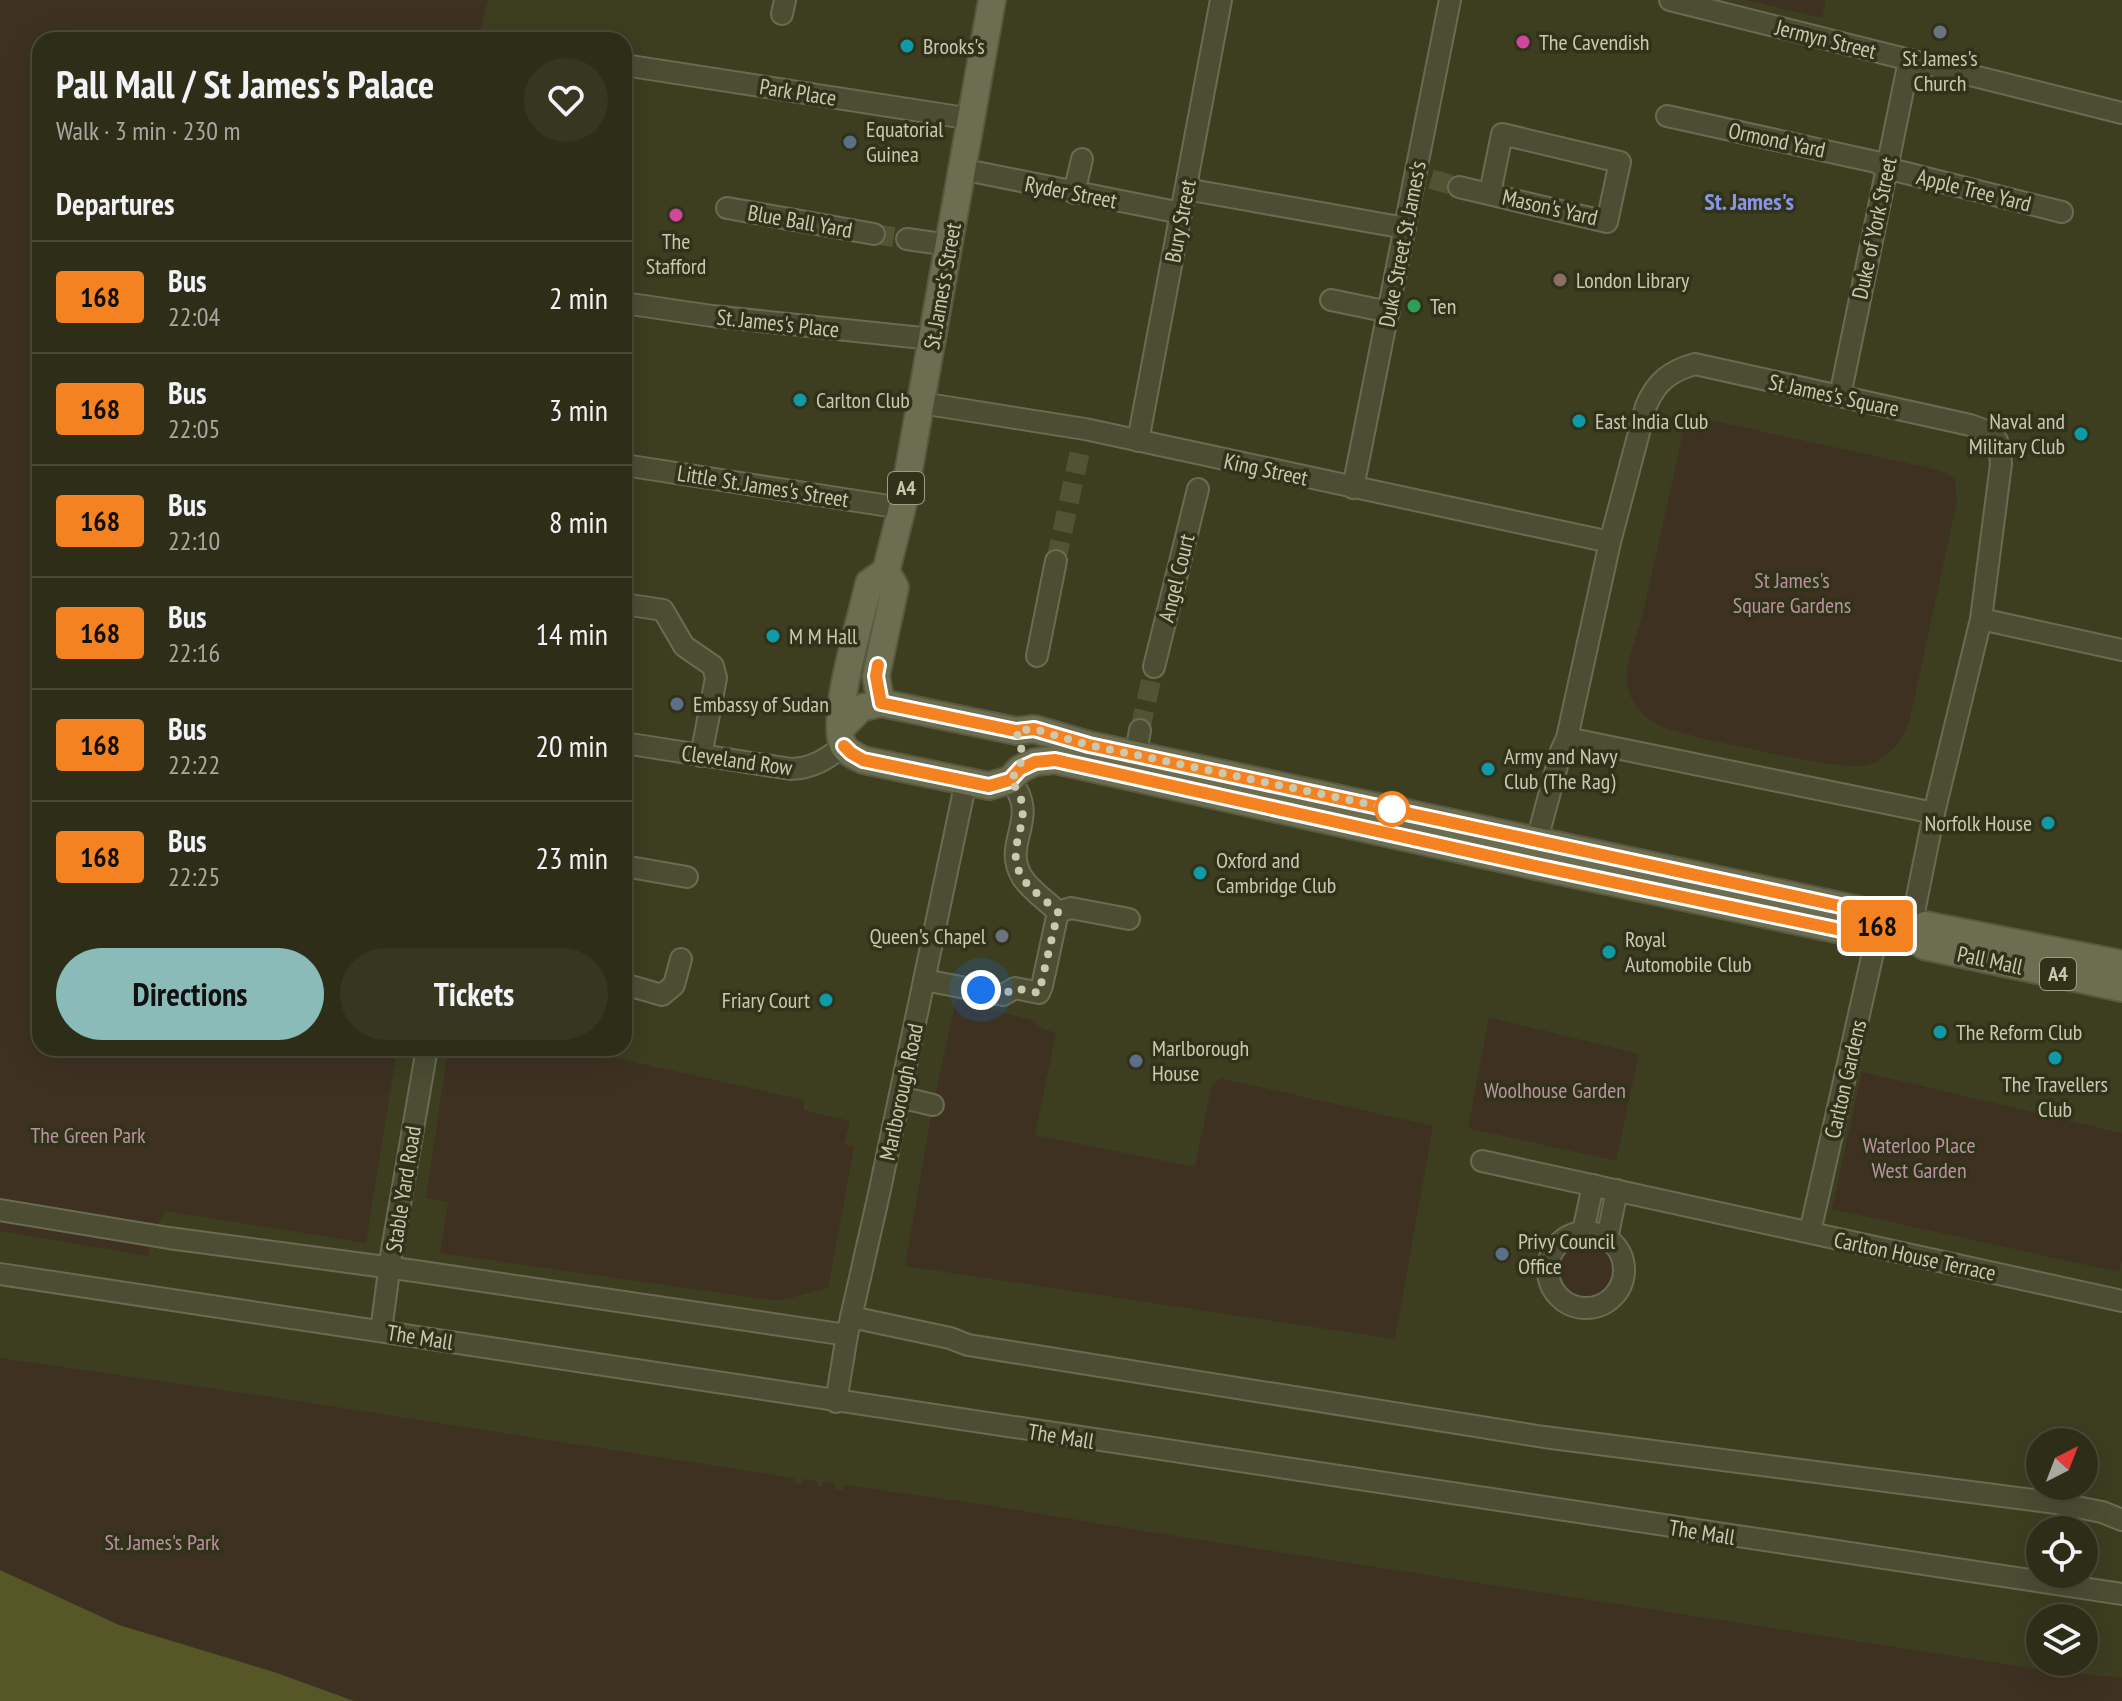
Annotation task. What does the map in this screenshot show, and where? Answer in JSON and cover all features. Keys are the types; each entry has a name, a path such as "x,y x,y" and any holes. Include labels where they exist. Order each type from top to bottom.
{"main road":[{"name":"St. James's Street","path":"843,736 839,711 869,583 886,571 902,508 992,0"},
{"name":"St. James's Street","path":"881,703 876,676 895,587 886,571"},
{"path":"843,736 861,708 881,703"},
{"name":"Pall Mall","path":"881,703 1016,731 1034,729 1089,745 1138,742 1534,852"},
{"path":"1015,775 1023,756 1016,731"},
{"name":"Pall Mall","path":"843,736 851,753 863,760 989,786 1035,762 1055,760 1534,852 1859,910 1879,926 1910,932 1924,946 2122,988"},
{"name":"Pall Mall","path":"1910,932 1925,925 2122,964"}],"street":[{"name":"Bury Street","path":"1138,441 1221,0"},
{"name":"Duke Street St James's","path":"1353,488 1405,228 1423,177 1450,0"},
{"name":"Jermyn Street","path":"1670,0 2122,113"},
{"name":"Duke of York Street","path":"1840,396 1909,61"},
{"name":"Park Place","path":"632,66 972,119"},
{"name":"Ormond Yard","path":"1667,116 1876,162 1886,168"},
{"name":"Mason's Yard","path":"1459,187 1607,222 1620,162 1502,134 1490,193"},
{"path":"1074,193 1082,159"},
{"name":"Apple Tree Yard","path":"1886,168 2062,212"},
{"name":"Ryder Street","path":"961,169 1181,213"},
{"path":"1186,189 1405,228"},
{"name":"Blue Ball Yard","path":"727,208 874,234"},
{"path":"907,239 949,245"},
{"path":"1331,300 1389,312"},
{"name":"St. James's Place","path":"632,304 712,316 932,339"},
{"name":"St James's Square","path":"1534,852 1567,738 1610,542 1646,406 1652,392 1668,375 1695,364 1970,425 1991,432 1999,442 2001,464 1981,619 1934,813 1910,932"},
{"name":"King Street","path":"921,403 1083,438 1138,441 1202,473 1353,488 1610,542"},
{"name":"Little St. James's Street","path":"632,466 902,508"},
{"name":"Angel Court","path":"1154,667 1202,473"},
{"path":"1037,656 1056,561"},
{"path":"632,605 663,610 684,646 713,666 716,678 701,756"},
{"path":"1981,619 2122,650"},
{"name":"Cleveland Row","path":"632,744 791,769 809,768 825,761 843,736"},
{"path":"1567,738 1934,813"},
{"path":"1015,775 1024,807 1015,850 1021,875 1058,912"},
{"name":"Marlborough Road","path":"836,1402 849,1326 966,781"},
{"path":"632,867 687,877"},
{"path":"1058,912 1071,908 1129,919"},
{"path":"924,980 1003,995 1015,988 1039,993 1058,912"},
{"name":"Carlton Gardens","path":"1810,1232 1879,926"},
{"path":"632,986 662,995 674,985 681,959"},
{"name":"Stable Yard Road","path":"381,1331 426,1056"},
{"path":"900,1097 933,1105"},
{"path":"1482,1161 1617,1190 1607,1239"},
{"path":"1583,1232 1593,1185"},
{"name":"Carlton House Terrace","path":"1617,1190 2122,1301"},
{"path":"0,1210 169,1238 390,1268 950,1338 968,1345 1544,1437 2056,1503 2102,1512 2122,1520"},
{"path":"1596,1233 1607,1239 1622,1258 1622,1283 1607,1303 1595,1308 1571,1306 1552,1289 1548,1264 1560,1242 1571,1235 1596,1233"},
{"name":"The Mall","path":"0,1274 2122,1594"}],"green space":[{"name":"The Green Park","path":"0,0 488,0 480,32 32,32 32,1056 396,1056 366,1243 166,1211 152,1234 148,1256 0,1231"},
{"path":"1746,0 1826,0 1822,18"},
{"name":"St James's Square Gardens","path":"1700,418 1929,468 1946,473 1955,480 1957,501 1909,723 1896,745 1878,761 1862,766 1824,763 1697,737 1654,723 1632,700 1627,683 1628,664 1643,612 1683,433 1689,424"},
{"path":"956,1000 1031,1020 1041,1028 1056,1033 1035,1135 1195,1167 1211,1088 1220,1078 1433,1126 1395,1339 905,1266 933,1105"},
{"name":"Woolhouse Garden","path":"1489,1017 1639,1054 1616,1161 1468,1128"},
{"path":"447,1056 607,1056 804,1100 804,1110 850,1121 844,1144 854,1147 828,1288 778,1301 440,1253 448,1202 426,1198"},
{"name":"Waterloo Place West Garden","path":"1862,1072 2122,1133 2122,1260 2119,1272 1832,1209"},
{"path":"1586,1241 1607,1249 1615,1270 1607,1291 1586,1299 1565,1291 1557,1270 1565,1249"},
{"name":"St. James's Park","path":"0,1358 795,1478 795,1483 802,1484 803,1479 817,1481 817,1486 822,1487 823,1482 835,1484 835,1489 843,1490 844,1485 987,1505 2026,1667 2026,1676 2122,1678 2122,1701 0,1701"}],"shaded area":[{"path":"0,1570 119,1625 274,1672 354,1701 0,1701"}],"tunnel":[{"path":"1431,179 1459,187"},
{"path":"874,234 907,239"},
{"path":"1056,561 1081,446"},
{"path":"1140,730 1154,667"}],"bus line":[{"name":"168","path":"844,746 863,760 989,786 1010,780 1020,769 1035,762 1055,760 1855,933 1879,926 1859,910 1089,745 1034,729 1016,731 881,703 876,676 878,665"}],"place":[{"name":"St James's Church","path":"1940,32"},
{"name":"The Cavendish","path":"1523,42"},
{"name":"Brooks's","path":"907,46"},
{"name":"Equatorial Guinea","path":"850,142"},
{"name":"The Stafford","path":"676,215"},
{"name":"London Library","path":"1560,280"},
{"name":"Ten","path":"1414,306"},
{"name":"Carlton Club","path":"800,400"},
{"name":"East India Club","path":"1579,421"},
{"name":"Naval and Military Club","path":"2081,434"},
{"name":"M M Hall","path":"773,636"},
{"name":"Embassy of Sudan","path":"677,704"},
{"name":"Army and Navy Club (The Rag)","path":"1488,769"},
{"name":"Norfolk House","path":"2048,823"},
{"name":"Oxford and Cambridge Club","path":"1200,873"},
{"name":"Queen's Chapel","path":"1002,936"},
{"name":"Royal Automobile Club","path":"1609,952"},
{"name":"Friary Court","path":"826,1000"},
{"name":"The Reform Club","path":"1940,1032"},
{"name":"The Travellers Club","path":"2055,1058"},
{"name":"Marlborough House","path":"1136,1061"},
{"name":"Privy Council Office","path":"1502,1254"}],"district":[{"name":"St. James's","path":"1749,201"}],"route":[{"path":"981,990 1003,995 1015,988 1039,993 1058,912 1031,888 1018,867 1015,850 1024,807 1018,790 1010,780 1020,769 1023,756 1016,731 1034,729 1089,745 1392,809"}]}
